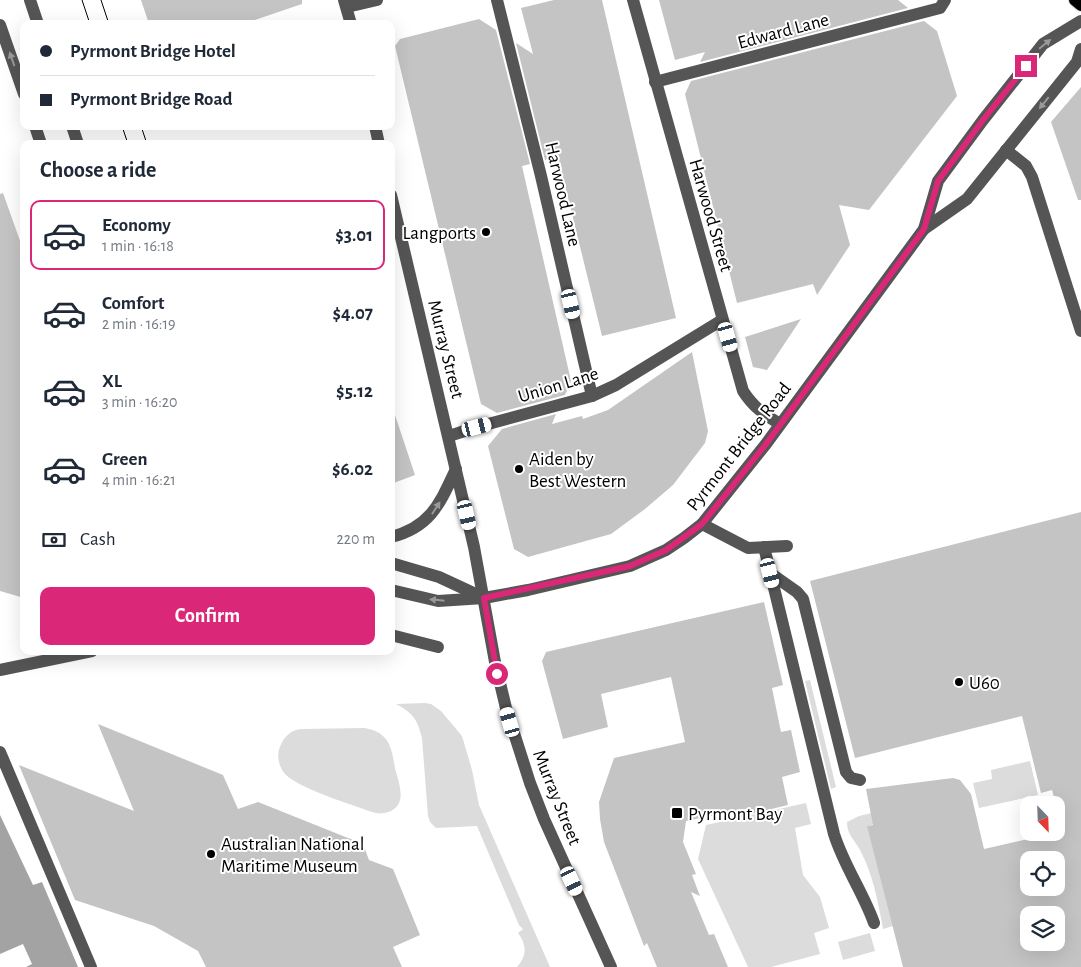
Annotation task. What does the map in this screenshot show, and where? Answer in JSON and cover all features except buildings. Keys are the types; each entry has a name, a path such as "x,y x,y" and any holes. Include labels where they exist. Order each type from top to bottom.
{"main road":[{"path":"1076,0 1081,4"}],"street":[{"path":"30,0 37,20"},
{"path":"349,20 346,4 377,0"},
{"name":"Harwood Lane","path":"497,0 541,176 592,396"},
{"name":"Harwood Street","path":"633,0 743,391 751,404 780,424"},
{"name":"Edward Lane","path":"655,82 940,8 945,0"},
{"name":"Pyrmont Bridge Road","path":"924,229 938,181 983,120 1043,44 1081,21"},
{"path":"0,25 20,82"},
{"name":"Pyrmont Bridge Road","path":"395,591 438,602 484,598 630,566 666,550 702,524 780,424 924,229 967,199 1077,62 1081,49"},
{"path":"1006,150 1026,166 1032,177 1081,331"},
{"name":"Murray Street","path":"395,212 449,436 484,598 497,674 530,783 557,850 611,967"},
{"name":"Union Lane","path":"449,436 592,396 616,385 722,320"},
{"path":"395,536 411,531 431,516 456,469"},
{"path":"702,524 748,548 788,546"},
{"path":"764,547 837,844 852,878 867,903 874,923"},
{"path":"395,564 439,577 484,598"},
{"path":"770,573 804,598 846,772 851,778 860,780"},
{"path":"395,636 438,647"},
{"path":"0,670 73,655"},
{"path":"0,752 91,967"}],"shaded area":[{"path":"810,680 836,787 831,789 805,681"},
{"path":"396,704 431,704 441,711 462,736 472,770 479,805 550,967 517,967 523,959 525,950 518,933 523,929 519,925 477,826 436,828 430,822 420,731 411,714"},
{"path":"364,728 381,734 391,748 401,797 399,803 391,811 374,813 326,796 293,780 282,769 278,758 279,750 284,740 292,732 299,729"},
{"path":"1030,761 1038,795 1020,796 1020,799 979,808 973,783 992,779 991,770"},
{"path":"806,803 811,824 795,828 803,875 820,897 829,928 814,933 820,954 771,967 748,967 698,859 706,825"},
{"path":"872,813 874,824 868,826 893,926 883,929 872,878 847,826 847,822 859,816"},
{"path":"0,815 33,885 42,882 78,967 0,967"},
{"path":"870,933 875,951 843,960 838,942"}],"pier":[{"path":"23,944 32,964 26,967 0,967 0,954"}],"tram line":[{"path":"82,0 89,20"},
{"path":"101,0 108,20"},
{"path":"123,130 127,140"},
{"path":"142,130 146,140"}],"place":[{"name":"Langports","path":"486,232"},
{"name":"Aiden by Best Western","path":"519,469"},
{"name":"U60","path":"959,682"},
{"name":"Pyrmont Bay","path":"677,813"},
{"name":"Australian National Maritime Museum","path":"211,854"}],"route":[{"path":"497,674 484,598 528,590 630,566 666,550 702,524 766,444 924,229 938,181 1026,66"}]}
